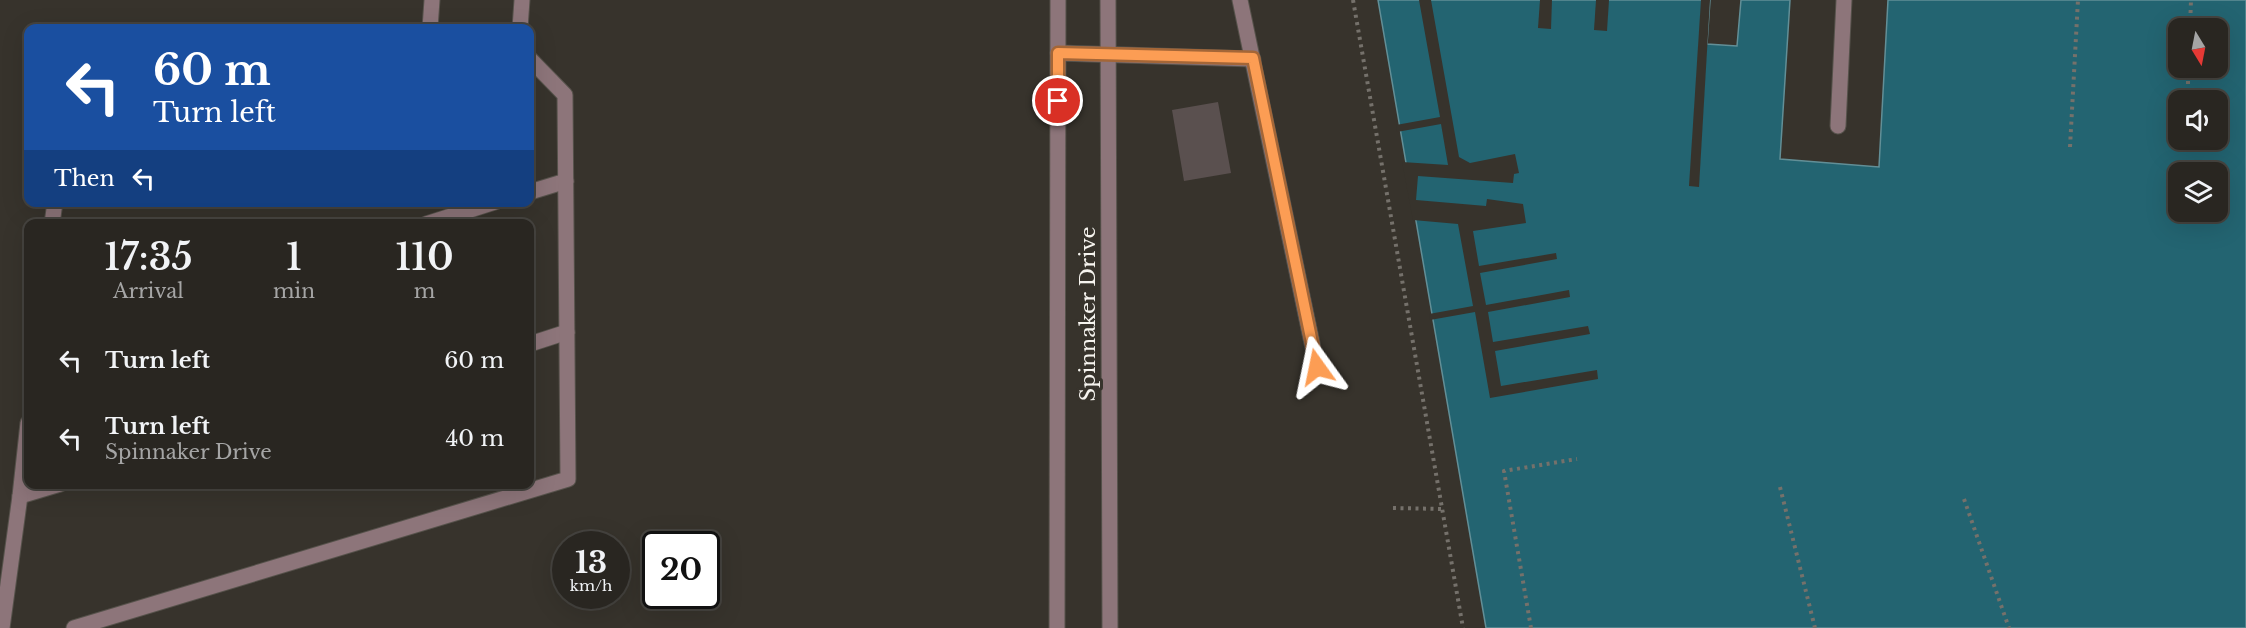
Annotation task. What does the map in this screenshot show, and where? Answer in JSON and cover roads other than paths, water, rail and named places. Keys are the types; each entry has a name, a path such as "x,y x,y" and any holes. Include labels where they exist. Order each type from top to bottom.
{"street":[{"path":"430,24 432,0"},
{"path":"520,24 522,0"},
{"name":"Spinnaker Drive","path":"1057,628 1058,0"},
{"name":"Spinnaker Drive","path":"1108,0 1110,628"},
{"path":"1240,0 1317,367"},
{"path":"1838,126 1844,0"},
{"path":"1058,53 1253,58"},
{"path":"74,628 568,479 565,95 534,62"},
{"path":"534,191 566,181"},
{"path":"442,219 479,207"},
{"path":"534,343 567,332"},
{"path":"2,628 24,460"},
{"path":"20,496 43,489"}],"water":[{"path":"1378,0 1710,0 1707,44 1737,46 1741,0 1790,0 1780,159 1879,167 1888,0 2246,0 2246,628 1486,628"}]}
